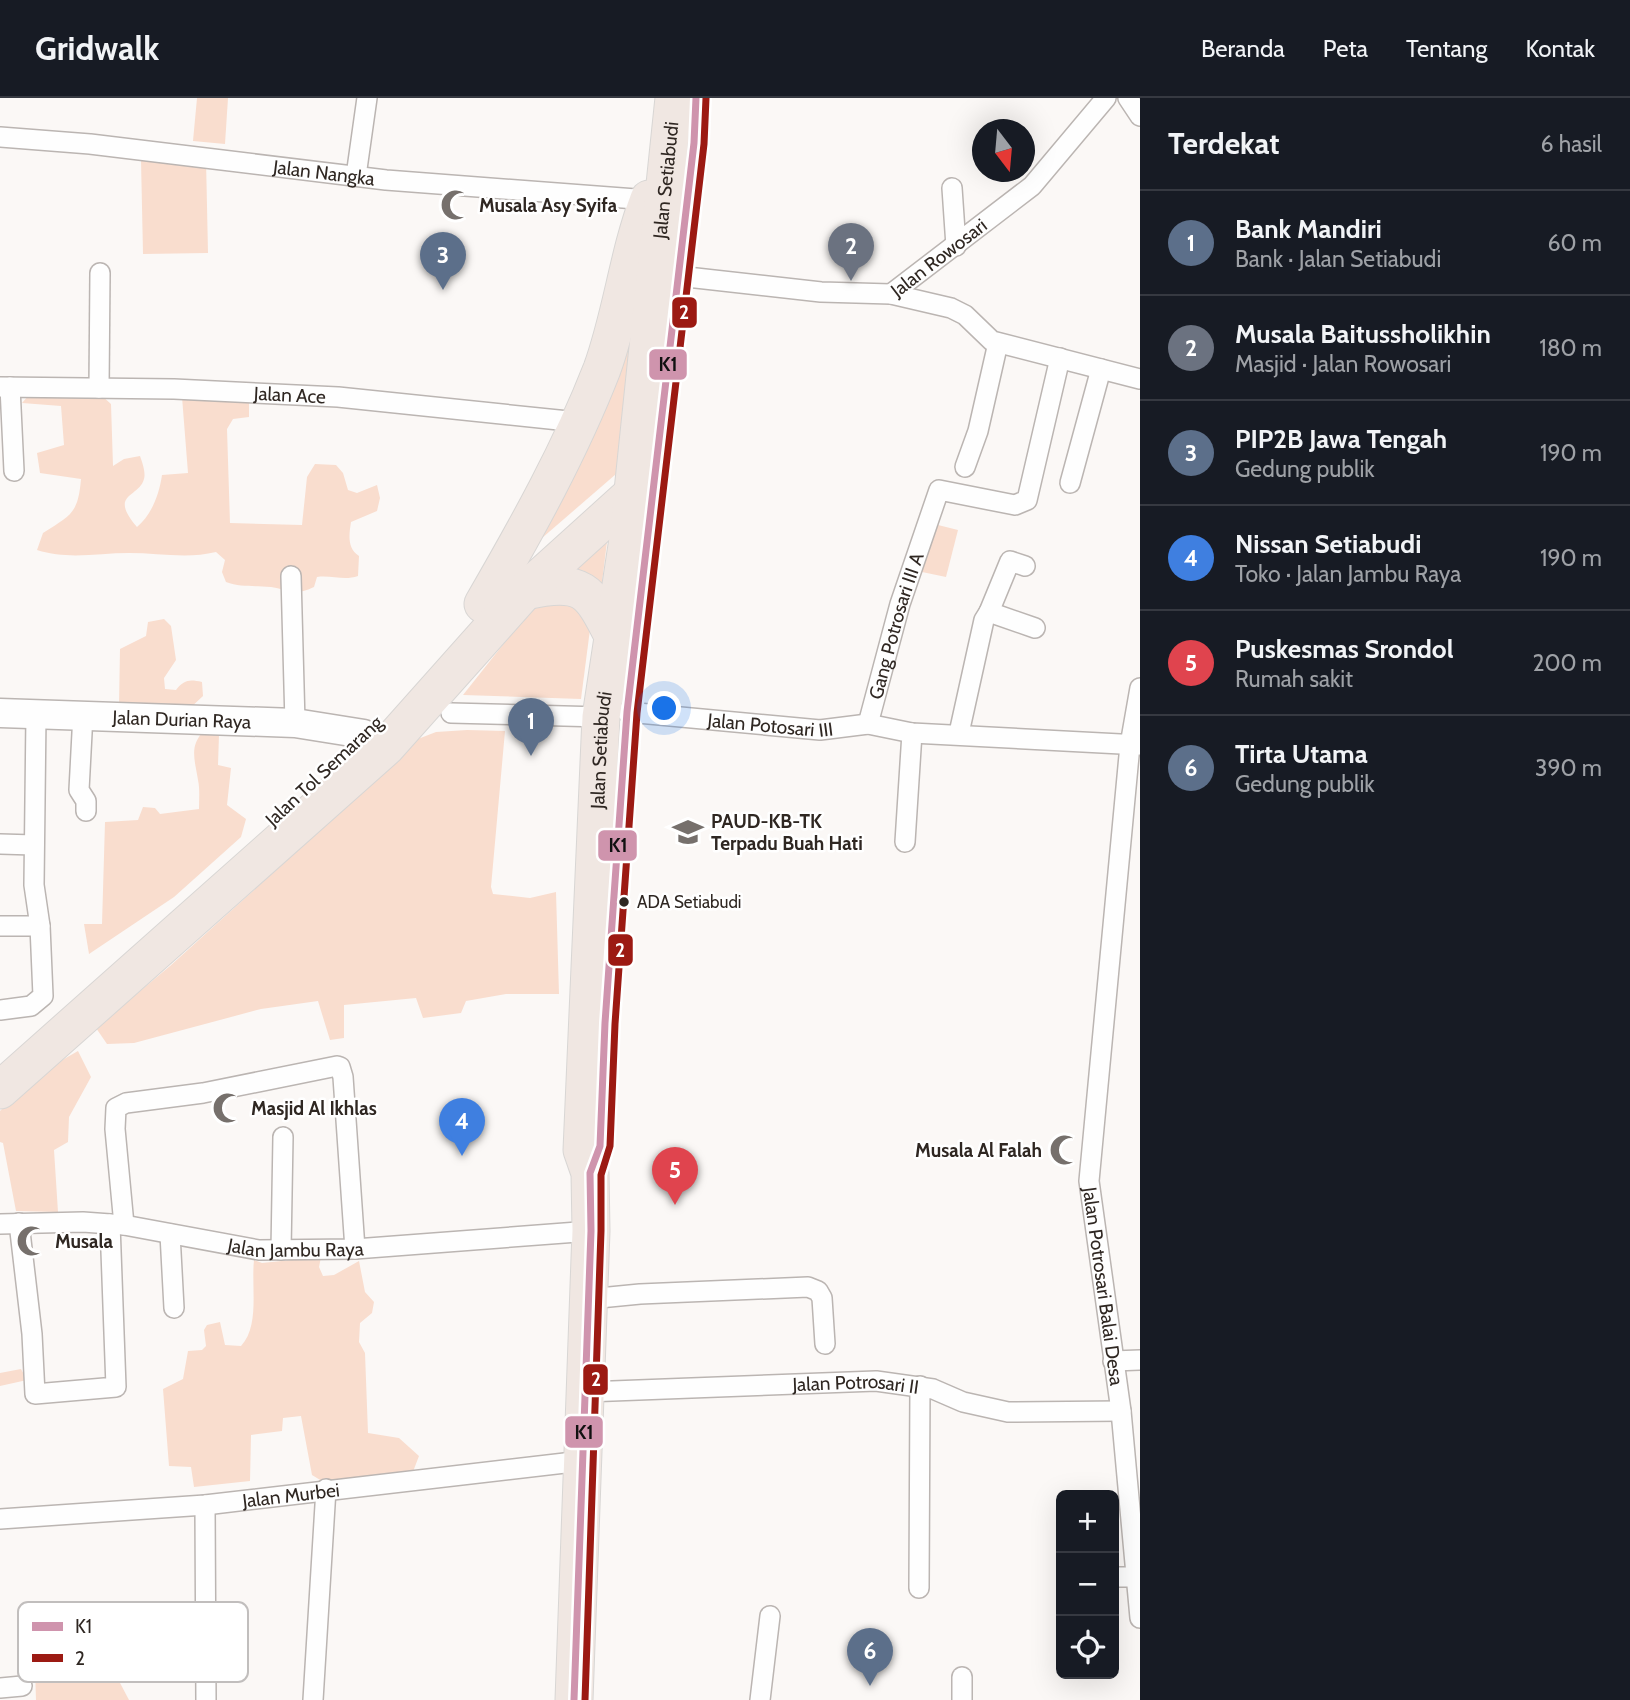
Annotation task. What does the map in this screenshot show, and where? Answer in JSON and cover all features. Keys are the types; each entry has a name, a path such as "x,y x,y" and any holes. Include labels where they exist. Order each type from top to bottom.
{"highway":[{"name":"Jalan Setiabudi","path":"614,715 645,473 674,98"},
{"name":"Jalan Setiabudi","path":"574,1700 589,1299 590,1173 600,1146 605,1023 615,640 678,276 696,98"},
{"path":"483,604 545,495 602,368 639,225 670,142"},
{"name":"Jalan Tol Semarang","path":"0,1090 375,741 645,473"},
{"name":"Jalan Tol Semarang","path":"0,1062 375,741 400,699 483,604 593,499 645,473"},
{"path":"525,591 554,584 578,588 597,603 615,640"}],"main road":[{"name":"Jalan Durian Raya","path":"0,713 295,723 375,741"}],"street":[{"path":"356,176 367,98"},
{"name":"Jalan Rowosari","path":"678,276 821,292 891,294 1032,186 1106,98"},
{"path":"1128,98 1140,116"},
{"name":"Jalan Nangka","path":"0,137 90,144 356,176 649,200"},
{"path":"952,188 956,246"},
{"path":"99,388 100,273"},
{"path":"891,294 951,307 965,316 984,335 998,342 1140,379"},
{"path":"965,467 978,431 998,342"},
{"name":"Gang Potrosari III A","path":"868,724 900,604 939,490 1016,505 1027,500 1060,358"},
{"path":"1070,483 1101,369"},
{"path":"5,387 14,471"},
{"name":"Jalan Ace","path":"5,387 338,397 578,422"},
{"path":"959,733 981,627 1018,563"},
{"path":"291,576 295,723"},
{"path":"989,612 1034,628"},
{"name":"Jalan Potrosari Balai Desa","path":"1140,688 1090,1181 1121,1411 1140,1618"},
{"name":"Jalan Potosari III","path":"451,713 614,715 820,730 868,724 912,733 959,733 1135,745"},
{"path":"83,714 79,790 86,801 86,811"},
{"path":"0,1010 31,1006 43,996 40,926 34,885 36,715"},
{"path":"905,842 912,733"},
{"path":"0,844 34,845"},
{"path":"0,926 40,926"},
{"path":"9,1223 32,1334 35,1395 116,1387 116,1108 126,1103 203,1093 337,1066 343,1071 355,1249"},
{"path":"281,1250 284,1138"},
{"name":"Jalan Jambu Raya","path":"9,1223 117,1225 239,1248 281,1250 355,1249 591,1231"},
{"path":"170,1234 174,1308"},
{"path":"589,1299 640,1294 808,1287 818,1292 822,1298 825,1345"},
{"path":"1113,1361 1140,1360"},
{"name":"Jalan Potrosari II","path":"586,1392 863,1381 920,1386 986,1409 1007,1412 1121,1411"},
{"path":"919,1588 920,1386"},
{"name":"Jalan Murbei","path":"0,1519 205,1505 582,1461"},
{"path":"313,1700 326,1489"},
{"path":"205,1505 205,1602"},
{"path":"1119,1577 1137,1577"},
{"path":"760,1700 770,1616"},
{"path":"961,1677 962,1700"},
{"path":"206,1682 206,1700"},
{"path":"0,1688 22,1686"}],"shaded area":[{"path":"197,98 228,98 225,144 193,141"},
{"path":"206,159 208,253 143,254 141,160"},
{"path":"638,302 616,474 527,551"},
{"path":"29,395 101,395 111,404 113,466 124,459 140,456 144,467 141,485 125,502 125,508 137,527 154,504 162,475 188,473 182,397 249,398 249,417 233,419 227,429 230,523 302,525 307,477 315,464 336,465 343,473 348,490 357,493 377,485 380,498 377,511 351,522 350,541 352,549 359,556 358,576 317,577 314,587 292,592 226,582 222,572 225,560 216,552 184,555 72,555 37,550 43,533 67,517 75,507 81,479 40,473 37,453 64,445 61,406 22,403"},
{"path":"934,524 958,530 946,577 922,572"},
{"path":"608,534 601,590 584,571 569,568"},
{"path":"548,597 592,614 581,699 463,695 532,608"},
{"path":"164,619 171,626 176,660 164,678 165,689 176,690 184,682 197,681 202,682 203,696 189,709 119,706 120,649 146,636 148,622"},
{"path":"206,729 219,735 218,765 231,768 227,805 246,819 241,837 174,897 89,954 84,924 102,924 105,822 138,820 143,807 155,808 160,814 199,809 194,753 200,735"},
{"path":"505,731 491,887 493,894 530,898 556,892 559,994 506,994 466,1001 461,1013 423,1018 416,998 344,1005 344,1038 330,1040 318,1001 261,1009 134,1043 107,1044 96,1028 170,966 370,785 405,744 436,732"},
{"path":"78,1051 91,1077 69,1117 68,1142 54,1150 58,1212 16,1211 3,1143 0,1142 0,1111 37,1078"},
{"path":"321,1257 319,1267 323,1276 334,1275 359,1261 365,1292 374,1302 372,1313 360,1323 359,1342 365,1353 368,1433 399,1438 419,1456 409,1482 335,1489 312,1475 301,1416 283,1418 282,1431 251,1435 250,1481 194,1487 191,1467 169,1466 163,1389 183,1379 188,1351 202,1350 206,1346 204,1330 207,1325 220,1322 225,1345 241,1346 247,1338 254,1306 254,1260 262,1263"},
{"path":"21,1369 27,1380 0,1386 0,1373"},
{"path":"35,1682 120,1682 129,1700 36,1700"}],"transit line":[{"name":"K1","path":"574,1700 591,1231 590,1173 600,1146 605,1023 627,712 694,143 696,98"},
{"name":"2","path":"585,1700 601,1175 610,1146 615,1024 637,713 704,144 706,98"}],"place":[{"name":"Musala Asy Syifa","path":"456,205"},
{"name":"Musala Baitussholikhin","path":"851,281"},
{"name":"PIP2B Jawa Tengah","path":"443,290"},
{"name":"Bank Mandiri","path":"531,756"},
{"name":"PAUD-KB-TK Terpadu Buah Hati","path":"688,832"},
{"name":"ADA Setiabudi","path":"624,902"},
{"name":"Masjid Al Ikhlas","path":"228,1108"},
{"name":"Musala Al Falah","path":"1065,1150"},
{"name":"Nissan Setiabudi","path":"462,1156"},
{"name":"Puskesmas Srondol","path":"675,1205"},
{"name":"Musala","path":"32,1241"},
{"name":"Tirta Utama","path":"870,1686"}]}
